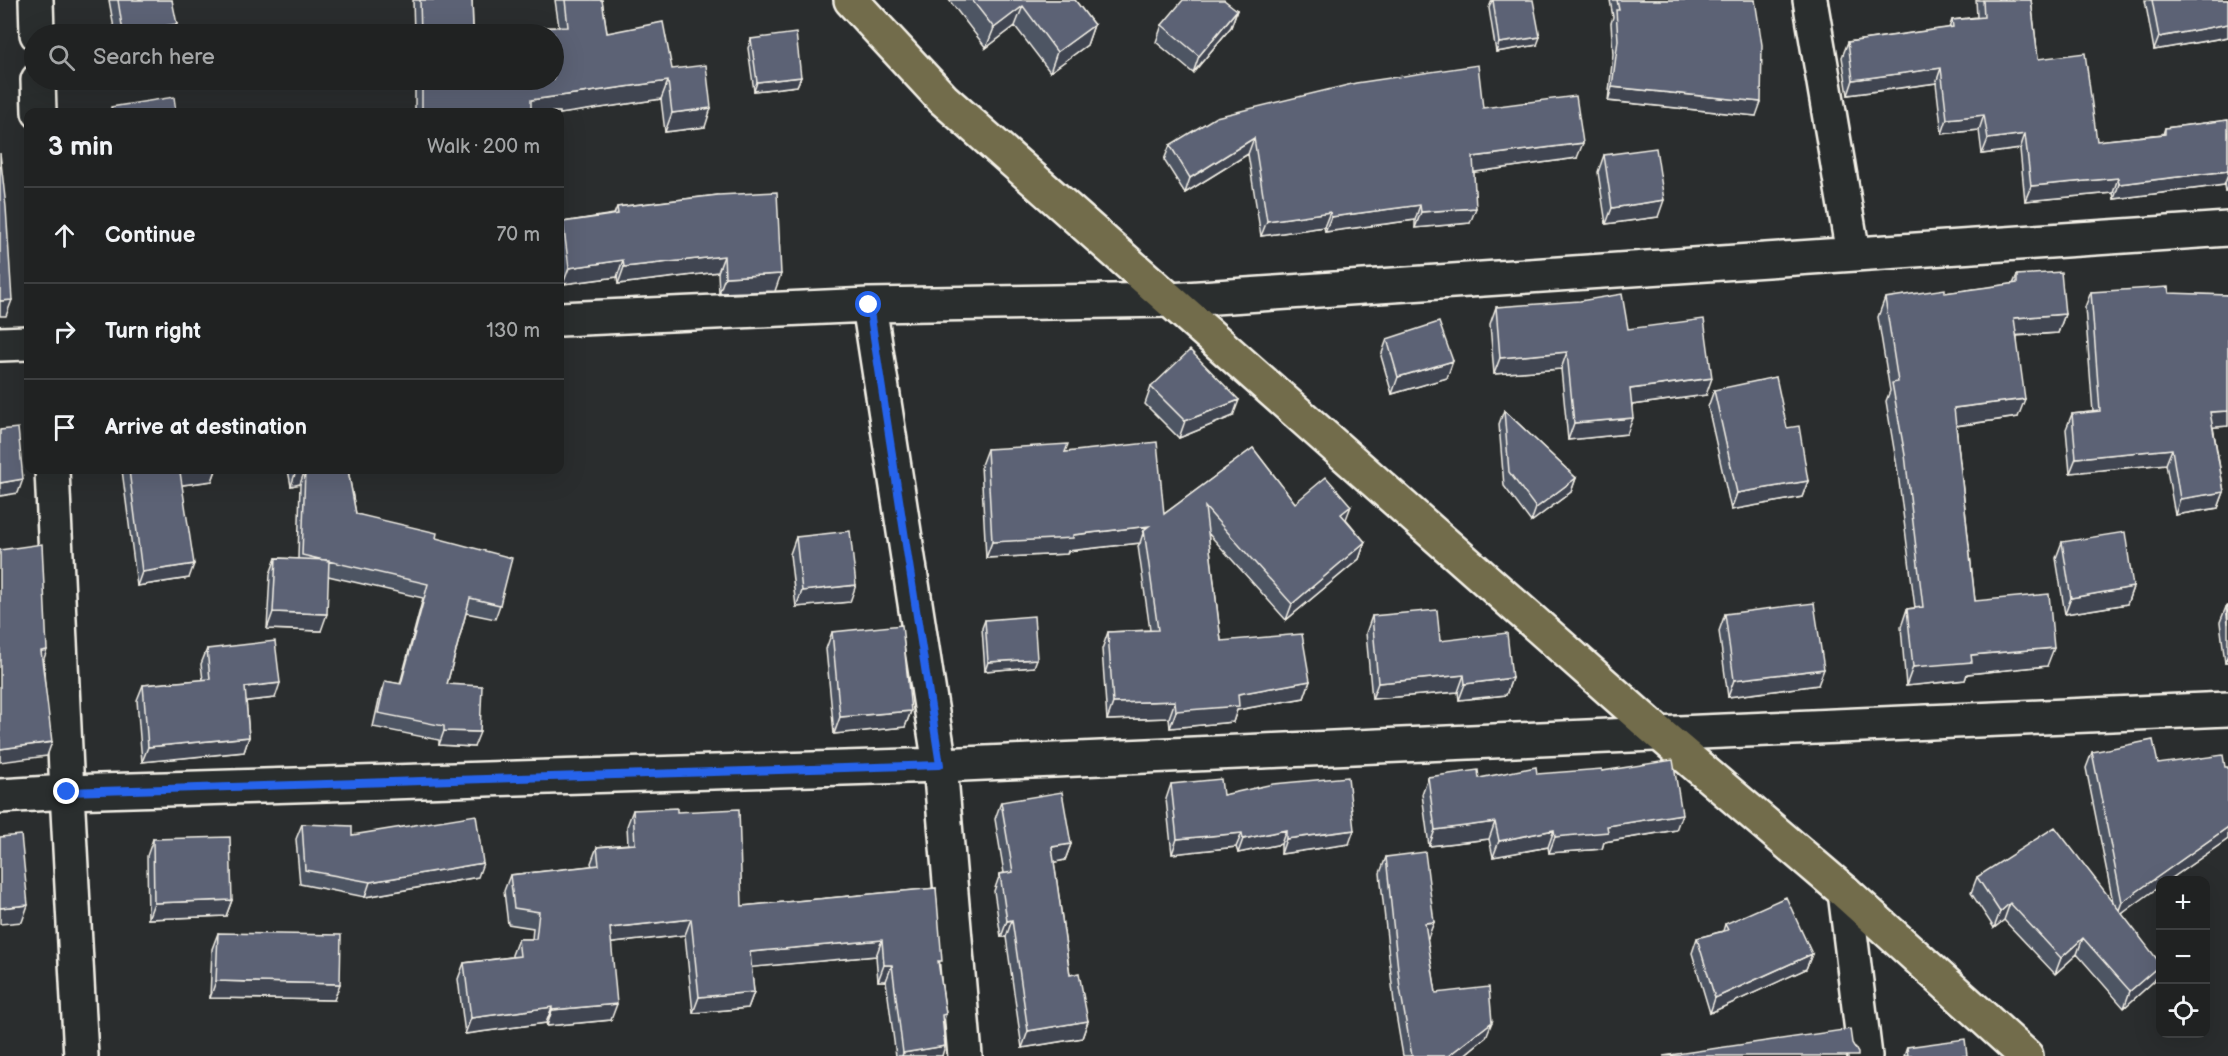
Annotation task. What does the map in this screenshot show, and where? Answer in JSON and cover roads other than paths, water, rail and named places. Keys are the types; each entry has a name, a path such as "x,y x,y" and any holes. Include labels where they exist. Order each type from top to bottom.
{"main road":[{"path":"851,0 943,99 1660,734 1845,892 2026,1056"}],"street":[{"path":"36,0 37,24"},
{"path":"1810,0 1853,254"},
{"path":"38,90 39,108"},
{"path":"564,319 869,305 1170,300 2228,229"},
{"path":"869,305 940,765 966,1056"},
{"path":"0,344 24,343"},
{"path":"52,474 81,1056"},
{"path":"0,796 940,765 2228,709"},
{"path":"1845,892 1865,1056"}]}
